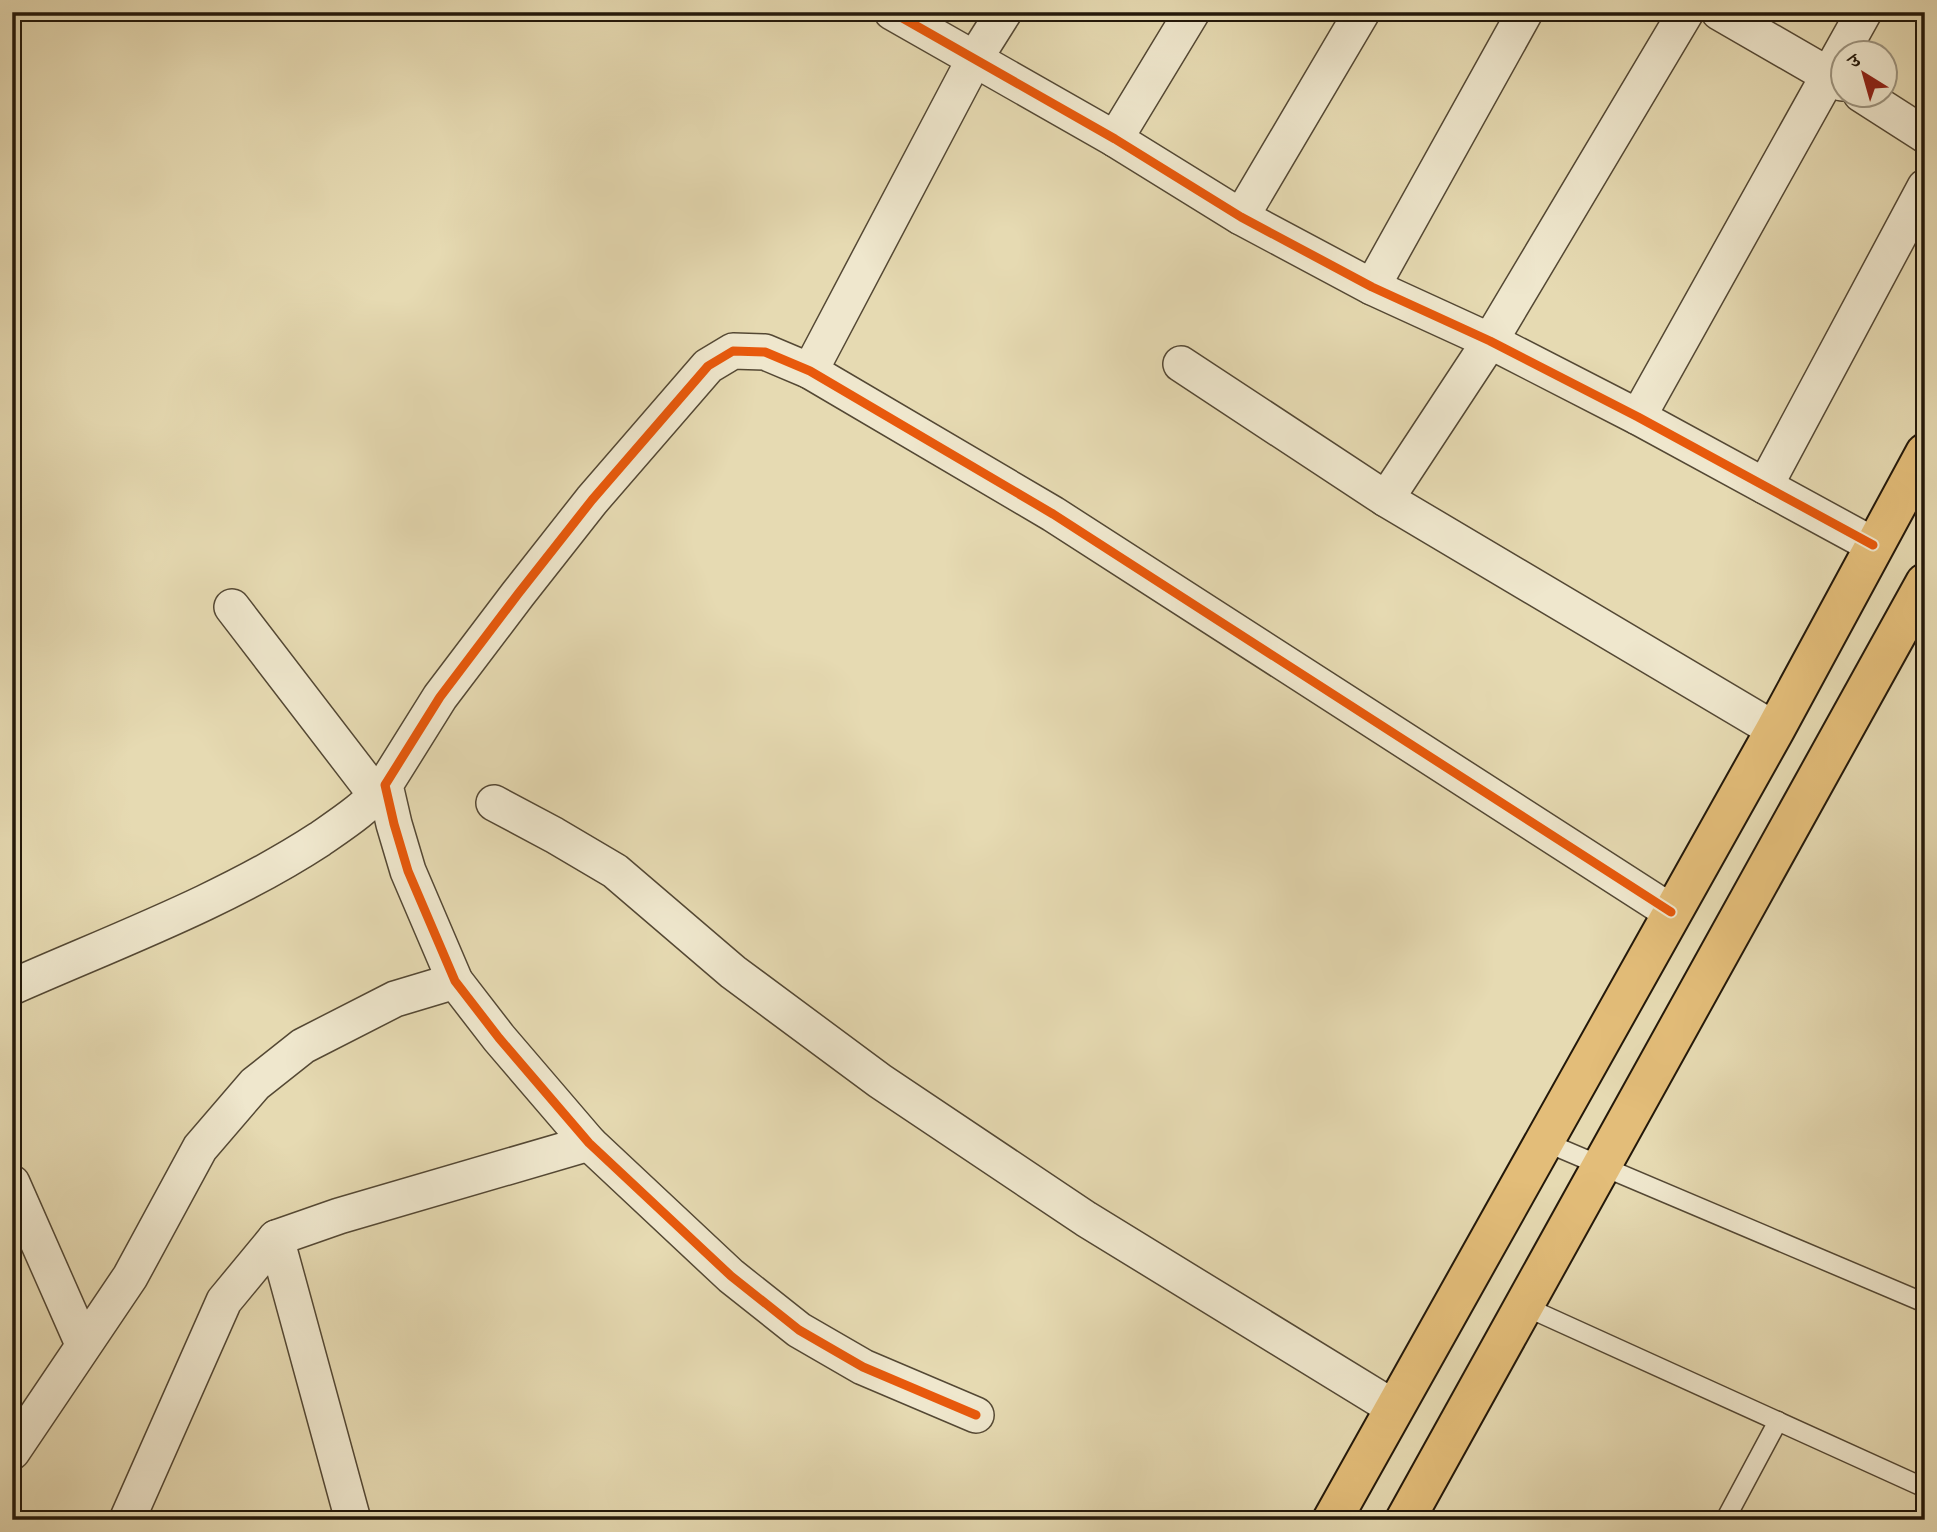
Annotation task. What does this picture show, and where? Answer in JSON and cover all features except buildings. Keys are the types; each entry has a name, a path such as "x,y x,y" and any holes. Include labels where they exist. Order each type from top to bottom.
{"main road":[{"path":"1332,1520 1775,730 1925,453"},
{"path":"1405,1520 1925,583"}],"street":[{"path":"892,12 1115,139 1241,217 1372,287 1490,341 1638,417 1873,545"},
{"path":"810,371 975,58 1004,12"},
{"path":"1115,139 1192,12"},
{"path":"1241,217 1362,12"},
{"path":"1372,287 1525,12"},
{"path":"1386,499 1490,341 1686,12"},
{"path":"1719,12 1828,73"},
{"path":"1853,38 1864,12"},
{"path":"1638,417 1828,92"},
{"path":"1883,108 1925,135"},
{"path":"1765,486 1925,187"},
{"path":"12,987 208,901 280,865 337,827 381,790 440,697 592,500 708,366 733,351 765,352 810,371 1053,514 1671,912"},
{"path":"1181,364 1386,499 1775,730"},
{"path":"232,607 381,790 408,871 455,981 589,1143 731,1276 799,1330 863,1367 975,1415"},
{"path":"494,803 615,871 733,972 880,1081 1086,1219 1394,1408"},
{"path":"12,1452 130,1277 200,1148 255,1084 303,1046 395,999 455,981"},
{"path":"127,1520 224,1301 276,1238 338,1216 589,1143"},
{"path":"12,1183 83,1344"},
{"path":"276,1238 353,1520"}],"lane":[{"path":"1545,1142 1925,1303"},
{"path":"1524,1306 1925,1488"},
{"path":"1724,1520 1777,1421"}],"cycle path":[{"path":"892,12 1115,139 1241,217 1372,287 1490,341 1638,417 1873,545"},
{"path":"976,1415 863,1367 799,1330 731,1276 589,1143 499,1038 455,981 408,871 394,824 385,785 440,697 592,500 708,366 733,351 765,352 810,371 1053,514 1671,912"}]}
